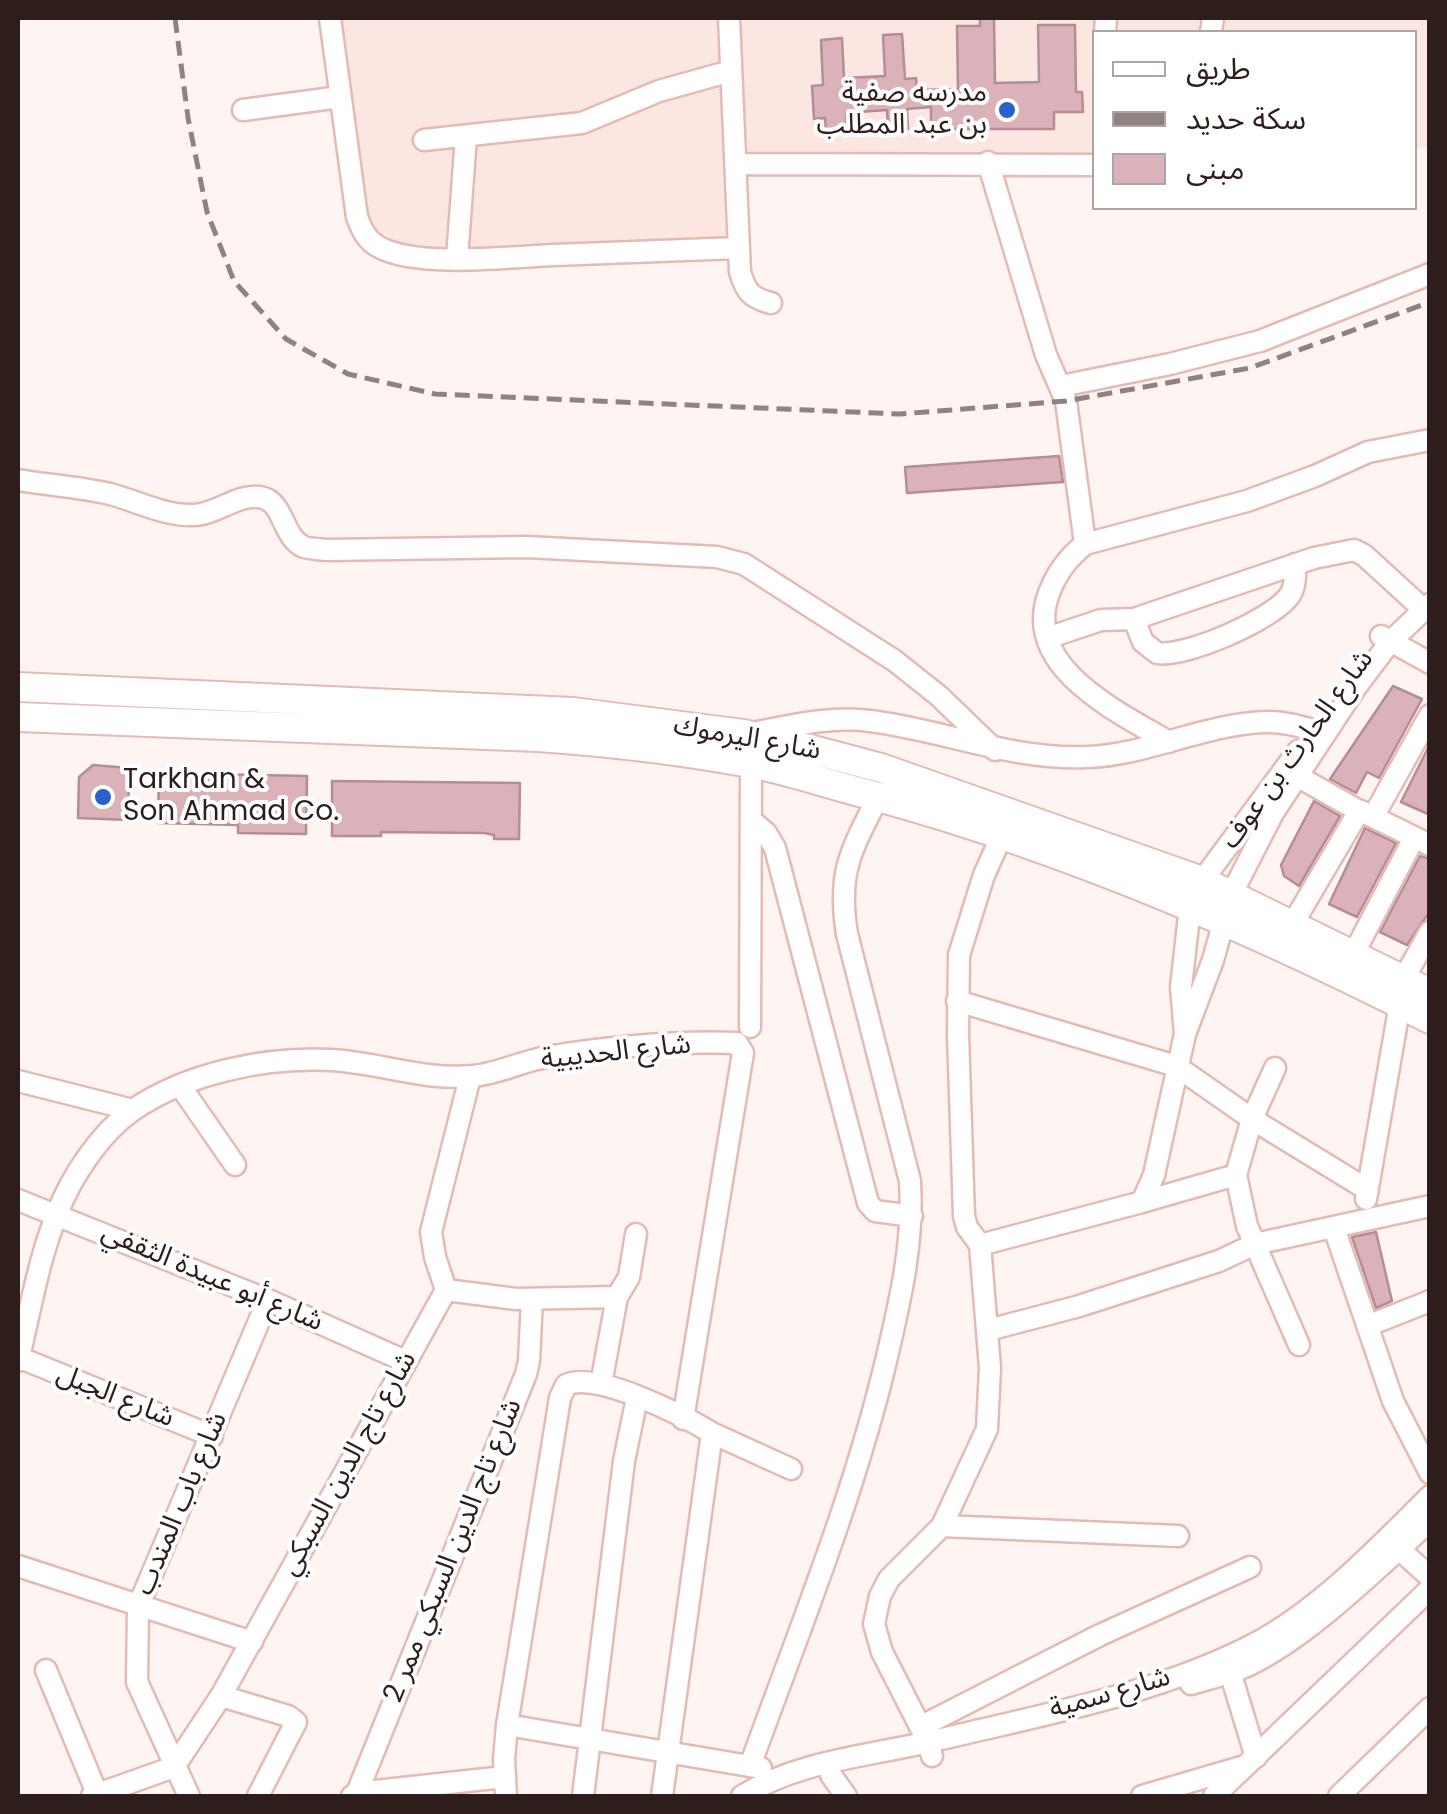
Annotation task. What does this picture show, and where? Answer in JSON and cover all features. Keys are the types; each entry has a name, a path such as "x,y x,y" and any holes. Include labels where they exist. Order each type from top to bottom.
{"highway":[{"name":"شارع اليرموك","path":"18,687 509,707 743,734 798,746 881,768 1202,881 1353,956 1430,1019"},
{"name":"شارع اليرموك","path":"18,717 538,736 752,763 1002,834 1222,930 1401,992 1430,993"},
{"path":"788,773 798,746"}],"street":[{"path":"330,18 357,217 365,236 376,246 398,254 456,258 738,248"},
{"path":"729,18 740,272 746,292 771,303"},
{"path":"424,140 582,123 659,92 731,71"},
{"path":"242,110 340,98"},
{"path":"456,258 466,137"},
{"path":"988,162 1046,355 1062,386 1072,431 1086,544"},
{"path":"737,164 1092,165"},
{"path":"1062,386 1260,341 1430,274"},
{"path":"1168,742 1092,695 1056,658 1042,620 1052,586 1072,554 1086,544 1247,500 1368,452 1430,440"},
{"path":"18,480 108,493 170,513 195,516 246,498 261,497 278,510 284,526 304,547 327,550 527,547 717,557 744,564 908,671 995,750"},
{"path":"1047,638 1101,620 1134,619 1295,564 1354,550 1424,602"},
{"path":"1134,619 1143,642 1156,652 1192,648 1274,612 1294,586 1295,564"},
{"name":"شارع الحارث بن عوف","path":"1185,1034 1180,998 1188,915 1202,881 1385,639 1424,602"},
{"path":"1385,639 1430,663"},
{"path":"1292,925 1430,716"},
{"path":"743,734 820,721 867,720 995,750 1092,757 1266,722 1318,732"},
{"name":"شارع الحارث بن عوف","path":"1142,1202 1154,1175 1185,1034 1231,895 1273,813 1298,776 1318,732"},
{"path":"750,1027 752,763"},
{"path":"1298,776 1425,841 1353,956"},
{"path":"750,1766 866,1439 899,1309 912,1216 910,1181 842,904 842,880 878,796"},
{"path":"752,820 775,848 868,1202 875,1211 912,1216"},
{"path":"1002,834 965,932 957,1000 964,1216 980,1246 988,1330 987,1429 942,1526 889,1579 880,1596 874,1624 882,1652 926,1742 1100,1635 1250,1567"},
{"path":"1361,1221 1401,992 1430,932"},
{"path":"957,1000 1176,1066 1252,1119 1368,1190"},
{"name":"شارع الحديبية","path":"18,1359 25,1299 57,1213 90,1156 133,1110 181,1087 242,1067 301,1060 332,1060 402,1072 470,1077 546,1057 727,1043 740,1045 743,1054 683,1419"},
{"path":"1275,1068 1252,1119 1236,1175 1240,1204 1298,1344"},
{"path":"470,1077 431,1232 446,1290 497,1298 617,1297"},
{"path":"18,1081 133,1110"},
{"path":"181,1087 235,1165"},
{"path":"980,1246 1236,1175"},
{"name":"شارع أبو عبيدة الثقفي","path":"18,1200 268,1300 405,1361"},
{"path":"988,1330 1076,1307 1219,1261 1255,1244 1430,1206"},
{"path":"1334,1228 1393,1401 1430,1473"},
{"path":"602,1384 617,1297 629,1277 636,1234"},
{"name":"شارع تاج الدين السبكي","path":"174,1768 252,1642 446,1290"},
{"name":"شارع تاج الدين السبكي ممر 2","path":"355,1795 526,1374 532,1299"},
{"name":"شارع باب المندب","path":"189,1796 137,1682 138,1607 268,1300"},
{"path":"1368,1326 1430,1301"},
{"name":"شارع الجبل","path":"18,1359 212,1436"},
{"path":"355,1795 505,1787 507,1724 560,1398 570,1382 602,1384 791,1468"},
{"path":"583,1796 624,1461 637,1398"},
{"path":"662,1796 712,1433"},
{"name":"شارع سمية","path":"742,1796 786,1772 1117,1694 1206,1666 1259,1642 1321,1598 1430,1496"},
{"name":"شارع سمية","path":"765,1796 926,1742 1107,1710 1248,1666 1321,1616 1430,1522"},
{"path":"942,1526 1178,1536"},
{"path":"1398,1549 1430,1577"},
{"path":"18,1566 252,1642"},
{"path":"1214,1796 1430,1588"},
{"path":"46,1670 96,1796 174,1768"},
{"path":"1230,1672 1253,1761"},
{"path":"221,1696 288,1716 296,1722 258,1796"},
{"path":"1339,1796 1430,1708"},
{"path":"507,1724 786,1772"},
{"path":"1142,1796 1253,1761"},
{"path":"832,1775 846,1796"}],"shaded area":[{"path":"332,18 1429,18 1429,147 1417,148 1417,30 1092,30 1092,160 748,155 731,244 418,253 362,222"}],"building":[{"path":"980,18 994,18 995,83 1039,82 1038,25 1075,25 1076,92 1082,92 1083,112 1054,112 1054,129 931,129 931,107 907,109 908,129 888,130 887,110 846,113 847,133 826,134 825,118 814,119 812,86 823,85 821,40 842,38 844,78 885,76 883,35 902,34 905,79 916,78 917,90 958,89 957,26 980,26"},
{"path":"1059,456 1063,482 907,493 905,467"},
{"path":"1393,686 1422,699 1379,778 1367,772 1356,793 1330,779"},
{"path":"1430,744 1430,815 1401,802"},
{"name":"Tarkhan & Son Ahmad Co.","path":"93,765 129,768 128,820 78,818 79,777"},
{"path":"159,773 307,776 306,834 238,833 238,825 158,823"},
{"path":"332,781 520,783 519,839 494,839 494,835 484,833 381,832 381,836 332,836"},
{"path":"1314,801 1340,816 1299,886 1284,876 1281,865"},
{"path":"1365,828 1396,843 1357,917 1329,904"},
{"path":"1420,856 1430,859 1430,911 1407,945 1380,932"},
{"path":"1376,1232 1392,1301 1376,1308 1352,1237"}],"railway":[{"path":"175,18 188,118 207,212 234,281 286,339 348,374 435,394 900,414 1066,401 1250,368 1430,302"}],"place":[{"name":"مدرسه صفية بن عبد المطلب","path":"1007,110"},
{"name":"Tarkhan & Son Ahmad Co.","path":"103,797"}]}
